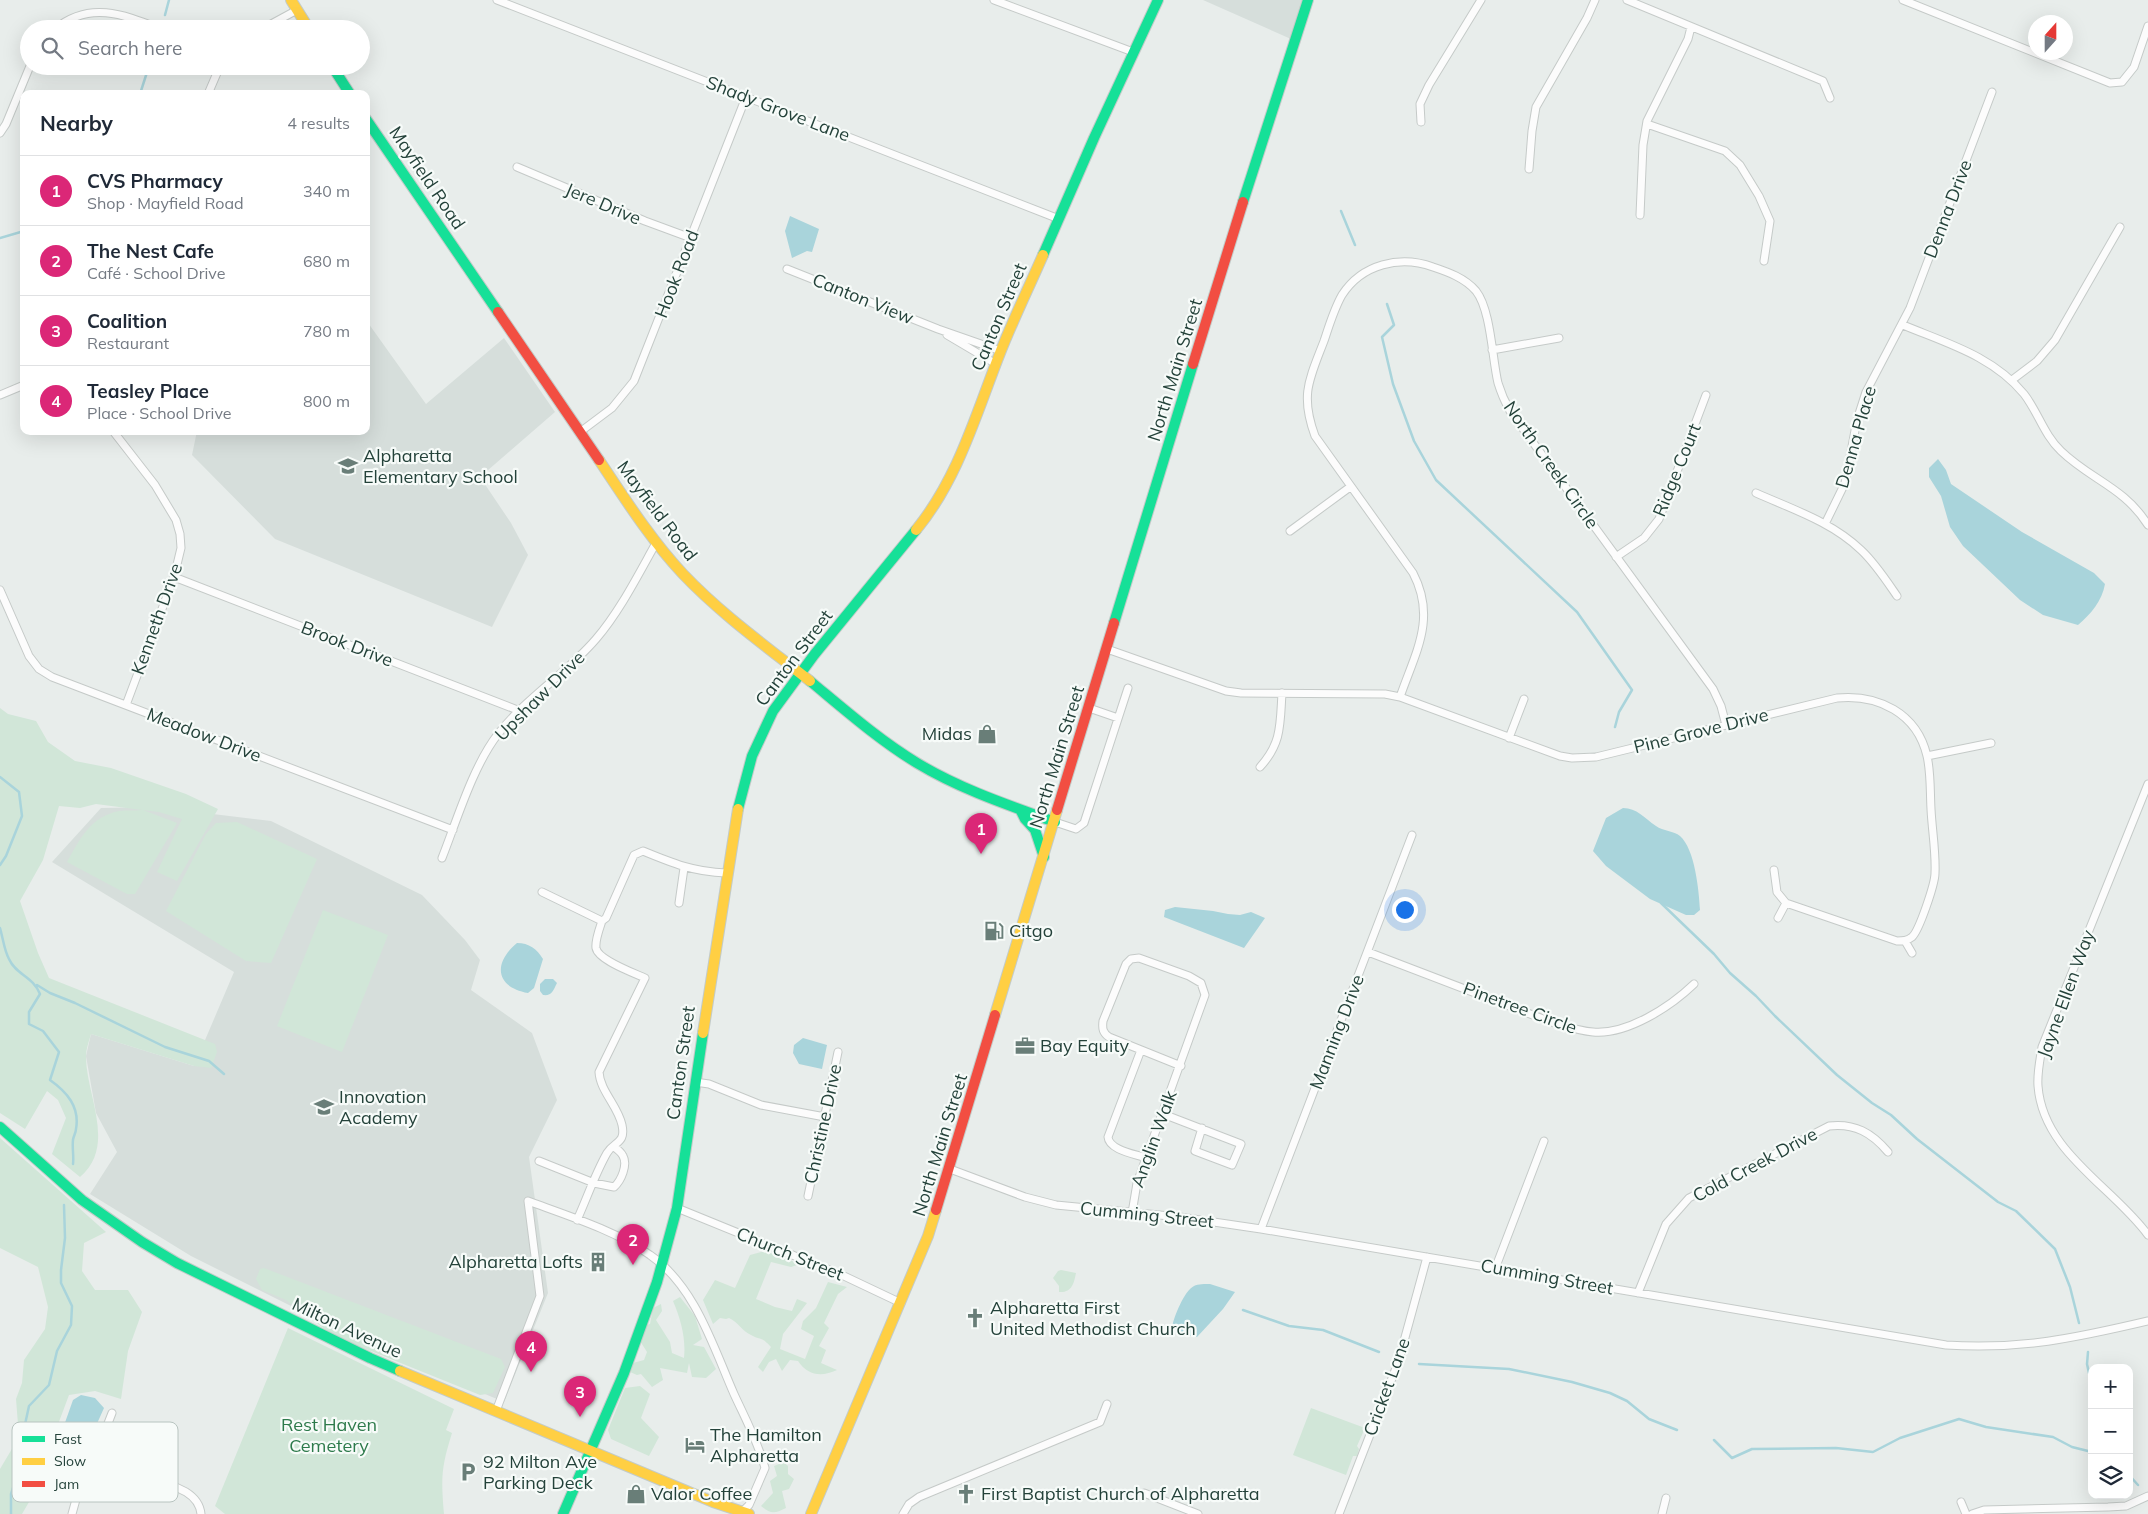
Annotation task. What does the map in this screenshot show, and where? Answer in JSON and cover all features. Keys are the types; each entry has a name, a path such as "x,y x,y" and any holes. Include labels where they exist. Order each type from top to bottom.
{"street":[{"path":"291,0 303,20"},
{"name":"Shady Grove Lane","path":"497,0 1059,219"},
{"path":"994,0 1133,52"},
{"name":"Canton Street","path":"563,1514 634,1347 661,1265 677,1208 726,873 743,784 752,756 773,711 799,674 922,523 945,488 961,456 1001,351 1133,52 1158,0"},
{"name":"North Main Street","path":"811,1514 901,1304 928,1236 950,1169 1218,281 1308,0"},
{"path":"1421,122 1420,104 1481,0"},
{"path":"1529,169 1536,107 1587,18 1595,0"},
{"path":"1628,0 1823,82 1830,98"},
{"path":"1903,0 2110,83 2122,82 2134,67 2148,26"},
{"path":"279,20 297,10"},
{"path":"69,20 83,14 104,12 125,15 138,20"},
{"path":"1640,215 1643,145 1647,124 1688,39 1691,27"},
{"path":"20,90 26,75"},
{"path":"210,90 216,75"},
{"path":"338,75 347,90"},
{"path":"0,133 6,124 20,90"},
{"name":"Denna Drive","path":"1903,325 1992,92"},
{"name":"Hook Road","path":"580,432 612,408 634,381 746,97"},
{"path":"1647,124 1725,151 1740,165 1759,196 1770,221 1764,261"},
{"name":"Mayfield Road","path":"370,125 656,543 702,593 883,741 918,764 965,788 1055,822"},
{"name":"Jere Drive","path":"517,167 645,221 691,238"},
{"path":"2012,380 2037,361 2055,340 2120,227"},
{"name":"North Creek Circle","path":"1400,697 1423,631 1425,614 1423,596 1413,573 1315,436 1309,421 1306,399 1309,382 1343,294 1353,282 1374,268 1397,261 1421,262 1448,272 1468,284 1480,297 1485,310 1499,384 1510,411 1712,689 1721,706 1726,725"},
{"name":"Canton View","path":"787,269 938,329 1001,351"},
{"path":"1903,325 1981,358 2012,380 2025,396 2043,429 2061,451 2081,468 2120,492 2145,513 2148,525"},
{"name":"Denna Place","path":"1825,524 1845,483 1857,420 1866,392 1876,369 1903,325"},
{"name":"Canton View","path":"938,329 996,364"},
{"path":"1492,350 1559,338"},
{"path":"975,353 979,343"},
{"path":"0,395 20,387"},
{"name":"Ridge Court","path":"1616,557 1644,538 1659,519 1706,395"},
{"name":"Kenneth Drive","path":"117,435 155,485 176,520 182,548 174,577 126,705"},
{"path":"1290,531 1350,487"},
{"path":"1756,494 1825,524 1844,535 1861,550 1897,596"},
{"name":"Upshaw Drive","path":"442,858 487,751 498,734 520,711 579,658 597,638 612,617 656,543"},
{"name":"Brook Drive","path":"174,577 520,711"},
{"name":"Meadow Drive","path":"0,590 29,656 39,669 52,677 453,830"},
{"name":"Pine Grove Drive","path":"1107,649 1226,691 1370,692 1400,697 1560,756 1583,758 1837,698 1865,697 1886,704 1905,717 1918,735 1927,756 1935,875 1931,893 1915,932 1912,937 1905,941"},
{"path":"1055,822 1076,829 1084,823 1128,688"},
{"path":"1260,768 1272,755 1278,740 1282,692"},
{"path":"1509,738 1524,699"},
{"path":"1089,708 1118,718"},
{"path":"1927,756 1991,743"},
{"name":"Jayne Ellen Way","path":"2148,784 2042,1047 2038,1071 2040,1101 2051,1129 2065,1149 2137,1220 2148,1235"},
{"path":"1020,810 1024,819 1035,830 1044,858"},
{"name":"Manning Drive","path":"1261,1229 1412,835"},
{"path":"577,1220 608,1151 621,1139 622,1124 601,1082 599,1072 645,978 601,957 596,950 596,942 602,921 606,918 634,855 640,851 684,868 704,872 726,873"},
{"path":"679,903 684,868"},
{"path":"1774,870 1777,892 1780,899 1786,903 1897,941 1905,941 1912,953"},
{"path":"542,892 602,921"},
{"path":"1778,918 1786,903"},
{"name":"Pinetree Circle","path":"1368,952 1551,1022 1581,1031 1594,1032 1624,1028 1667,1006 1694,984"},
{"name":"Anglin Walk","path":"1132,1213 1135,1191 1146,1158 1181,1066 1205,996 1201,983 1189,976 1139,958 1131,959 1126,964 1103,1021 1102,1028 1109,1037 1181,1066"},
{"path":"1141,1050 1108,1141 1113,1146 1146,1158"},
{"name":"Christine Drive","path":"808,1196 838,1052"},
{"path":"695,1082 709,1084 777,1110 825,1117"},
{"path":"1163,1114 1202,1128 1241,1144 1232,1165 1195,1151 1202,1128"},
{"name":"Cold Creek Drive","path":"1638,1293 1666,1224 1681,1206 1700,1191 1829,1126 1848,1125 1864,1130 1877,1139 1888,1152"},
{"name":"Milton Avenue","path":"0,1126 82,1200 142,1242 177,1263 370,1358 741,1513"},
{"path":"1496,1269 1544,1142"},
{"path":"539,1161 611,1188 617,1185 625,1165 622,1154 614,1147"},
{"name":"Cumming Street","path":"950,1169 1025,1197 1056,1205 1180,1217 1261,1229 1920,1342 1972,1347 2016,1346 2052,1342 2148,1322"},
{"path":"496,1412 540,1296 528,1201 638,1247 661,1265 691,1300 703,1323 765,1468 749,1505 741,1513"},
{"name":"Church Street","path":"677,1208 844,1276 901,1304"},
{"name":"Cricket Lane","path":"1339,1514 1398,1363 1427,1257"},
{"path":"903,1514 909,1504 919,1497 1100,1422 1107,1404"},
{"path":"108,1422 112,1413"},
{"path":"178,1488 193,1496 199,1505 201,1514"},
{"path":"1144,1494 1193,1513"},
{"path":"1972,1514 1984,1510 2093,1510 2126,1506 2148,1496"},
{"path":"1662,1514 1666,1498"},
{"path":"1961,1502 1966,1514"}],"shaded area":[{"path":"1203,0 1308,0 1291,39"},
{"name":"Alpharetta Elementary School","path":"370,326 426,404 504,338 555,412 480,477 511,523 528,555 492,627 275,539 192,455 196,435 370,435"},
{"name":"Innovation Academy","path":"155,807 271,821 422,895 465,940 480,960 471,990 532,1033 557,1100 529,1157 548,1293 504,1402 371,1346 191,1256 90,1194 117,1152 96,1113 86,1056 91,1034 194,1066 234,972 52,862 101,808"}],"green space":[{"path":"0,708 8,714 36,721 48,742 75,761 111,768 186,794 218,809 177,881 157,872 182,819 159,812 143,810 177,823 135,894 127,894 67,862 87,830 100,818 119,811 142,810 96,804 80,808 59,806 43,860 20,901 49,978 215,1044 217,1052 211,1068 194,1066 91,1034 86,1057 87,1072 97,1120 97,1151 91,1165 80,1177 52,1154 66,1118 58,1100 47,1091 25,1129 0,1113"},
{"path":"237,822 317,859 271,963 246,961 166,911 206,834 216,823"},
{"path":"323,910 388,935 342,1052 277,1026"},
{"path":"0,1138 106,1232 84,1243 82,1271 95,1290 128,1290 142,1312 128,1351 121,1399 95,1391 69,1395 59,1422 18,1422 16,1399 22,1383 24,1360 45,1329 48,1307 38,1267 0,1248"},
{"path":"765,1251 800,1264 791,1267 771,1262 756,1299 775,1307 792,1311 797,1299 807,1303 783,1334 780,1349 805,1359 814,1336 801,1329 803,1321 816,1308 828,1282 847,1287 838,1294 824,1323 829,1328 819,1346 826,1350 821,1363 837,1370 826,1374 816,1374 806,1370 798,1361 790,1360 782,1371 776,1359 769,1362 763,1372 758,1367 771,1347 767,1343 754,1337 729,1318 720,1318 713,1324 703,1300 715,1280 735,1288 750,1255"},
{"path":"264,1268 501,1359 505,1367 493,1393 480,1395 361,1347 326,1330 286,1300 262,1290 256,1279 260,1269"},
{"path":"1061,1270 1076,1273 1070,1289 1059,1292 1059,1286 1053,1278"},
{"path":"680,1297 695,1316 702,1339 693,1345 704,1347 716,1369 706,1378 692,1377 689,1363 687,1373 660,1368 663,1380 652,1387 641,1374 637,1375 630,1372 633,1363 644,1360 647,1352 640,1341 646,1325 650,1324 653,1308 661,1304 662,1311 656,1320 670,1342 672,1353 684,1358 682,1329 673,1301"},
{"name":"Rest Haven Cemetery","path":"288,1328 454,1409 446,1430 452,1433 443,1473 444,1514 225,1514 215,1506"},
{"path":"640,1386 650,1394 641,1418 659,1437 649,1456 611,1439 608,1430 625,1388"},
{"path":"1311,1408 1365,1428 1357,1446 1359,1449 1357,1456 1353,1456 1346,1475 1293,1455"},
{"path":"12,1449 12,1502 29,1502 22,1514 0,1514 0,1469"},
{"path":"784,1462 788,1466 788,1474 794,1479 789,1489 782,1491 786,1508 770,1512 761,1506 773,1493 770,1481 777,1476 774,1466"}],"water":[{"path":"790,216 819,229 812,252 807,251 792,258 785,231"},
{"path":"1938,459 1946,470 1951,484 2022,532 2094,573 2105,584 2095,607 2078,625 2043,615 2020,600 1963,546 1950,527 1941,496 1929,477 1929,468"},
{"path":"1623,808 1636,812 1659,828 1678,834 1685,842 1693,860 1699,892 1700,910 1694,915 1686,915 1650,899 1606,866 1593,851 1606,818"},
{"path":"1175,907 1240,915 1251,912 1265,918 1244,948 1164,917 1165,910"},
{"path":"517,943 532,947 543,959 534,988 528,993 517,990 509,985 501,973 504,958"},
{"path":"545,979 553,979 557,983 548,995 543,995 540,991 540,984"},
{"path":"803,1038 827,1045 822,1069 799,1064 793,1053 794,1045"},
{"path":"1210,1284 1235,1292 1223,1309 1197,1337 1181,1334 1172,1327 1183,1299 1194,1286"},
{"path":"81,1395 95,1398 104,1408 98,1422 65,1422 73,1400"}],"waterway":[{"path":"165,15 169,0"},
{"path":"141,90 146,75"},
{"path":"1341,211 1355,245"},
{"path":"0,238 20,232"},
{"path":"1387,304 1394,325 1382,337 1393,384 1414,441 1436,480 1577,612 1632,690 1619,712 1615,727"},
{"path":"0,777 19,792 22,816 6,856 0,865"},
{"path":"1661,903 1714,954 1730,973 1837,1075 1872,1103 1891,1115 1917,1139 1998,1202 2016,1211 2055,1249 2070,1287 2079,1323"},
{"path":"0,928 6,952 12,964 33,983 40,994 29,1012 29,1024 43,1031 59,1052 50,1080 67,1095 76,1114 73,1164"},
{"path":"37,985 50,993 75,1003 165,1047 209,1061 224,1074"},
{"path":"26,1422 29,1406 49,1385 57,1351 71,1325 72,1306 61,1283 65,1238 64,1205"},
{"path":"1243,1310 1289,1326 1323,1330 1379,1352"},
{"path":"2088,1352 2088,1369"},
{"path":"1419,1364 1509,1369 1572,1382 1610,1393 1627,1401 1649,1419 1677,1430"},
{"path":"1714,1440 1732,1458 1752,1449 1836,1448 1873,1452 1900,1438 1959,1419 1986,1427 2053,1437 2072,1447 2088,1451"},
{"path":"2133,1479 2138,1485"},
{"path":"11,1514 12,1491"}],"traffic: fast":[{"path":"1043,255 1094,138 1158,0"},
{"path":"1243,202 1308,0"},
{"path":"338,75 347,90"},
{"path":"370,125 498,312"},
{"path":"1114,623 1193,364"},
{"path":"738,809 752,756 773,711 814,655 916,530"},
{"path":"810,681 876,735 917,763 967,789 1055,822"},
{"path":"1021,811 1025,819 1035,830 1044,857"},
{"path":"563,1514 624,1373 657,1282 677,1208 703,1033"},
{"path":"0,1127 82,1200 142,1242 177,1263 400,1371"}],"traffic: slow":[{"path":"291,0 303,20"},
{"path":"916,530 931,510 955,468 1005,341 1043,255"},
{"path":"599,460 649,533 683,574 761,643 810,681"},
{"path":"703,1033 738,809"},
{"path":"995,1015 1057,810"},
{"path":"811,1514 928,1236 936,1210"},
{"path":"400,1371 713,1502 749,1514"}],"traffic: jam":[{"path":"1193,364 1243,202"},
{"path":"498,312 599,460"},
{"path":"1057,810 1114,623"},
{"path":"936,1210 995,1015"}],"place":[{"name":"Alpharetta Elementary School","path":"348,466"},
{"name":"Midas","path":"987,734"},
{"name":"CVS Pharmacy","path":"981,854"},
{"name":"Citgo","path":"994,931"},
{"name":"Bay Equity","path":"1025,1046"},
{"name":"Innovation Academy","path":"324,1107"},
{"name":"Alpharetta Lofts","path":"598,1262"},
{"name":"The Nest Cafe","path":"633,1265"},
{"name":"Alpharetta First United Methodist Church","path":"975,1318"},
{"name":"Teasley Place","path":"531,1372"},
{"name":"Coalition","path":"580,1417"},
{"name":"The Hamilton Alpharetta","path":"695,1445"},
{"name":"92 Milton Ave Parking Deck","path":"468,1472"},
{"name":"Valor Coffee","path":"636,1494"},
{"name":"First Baptist Church of Alpharetta","path":"966,1494"}]}
